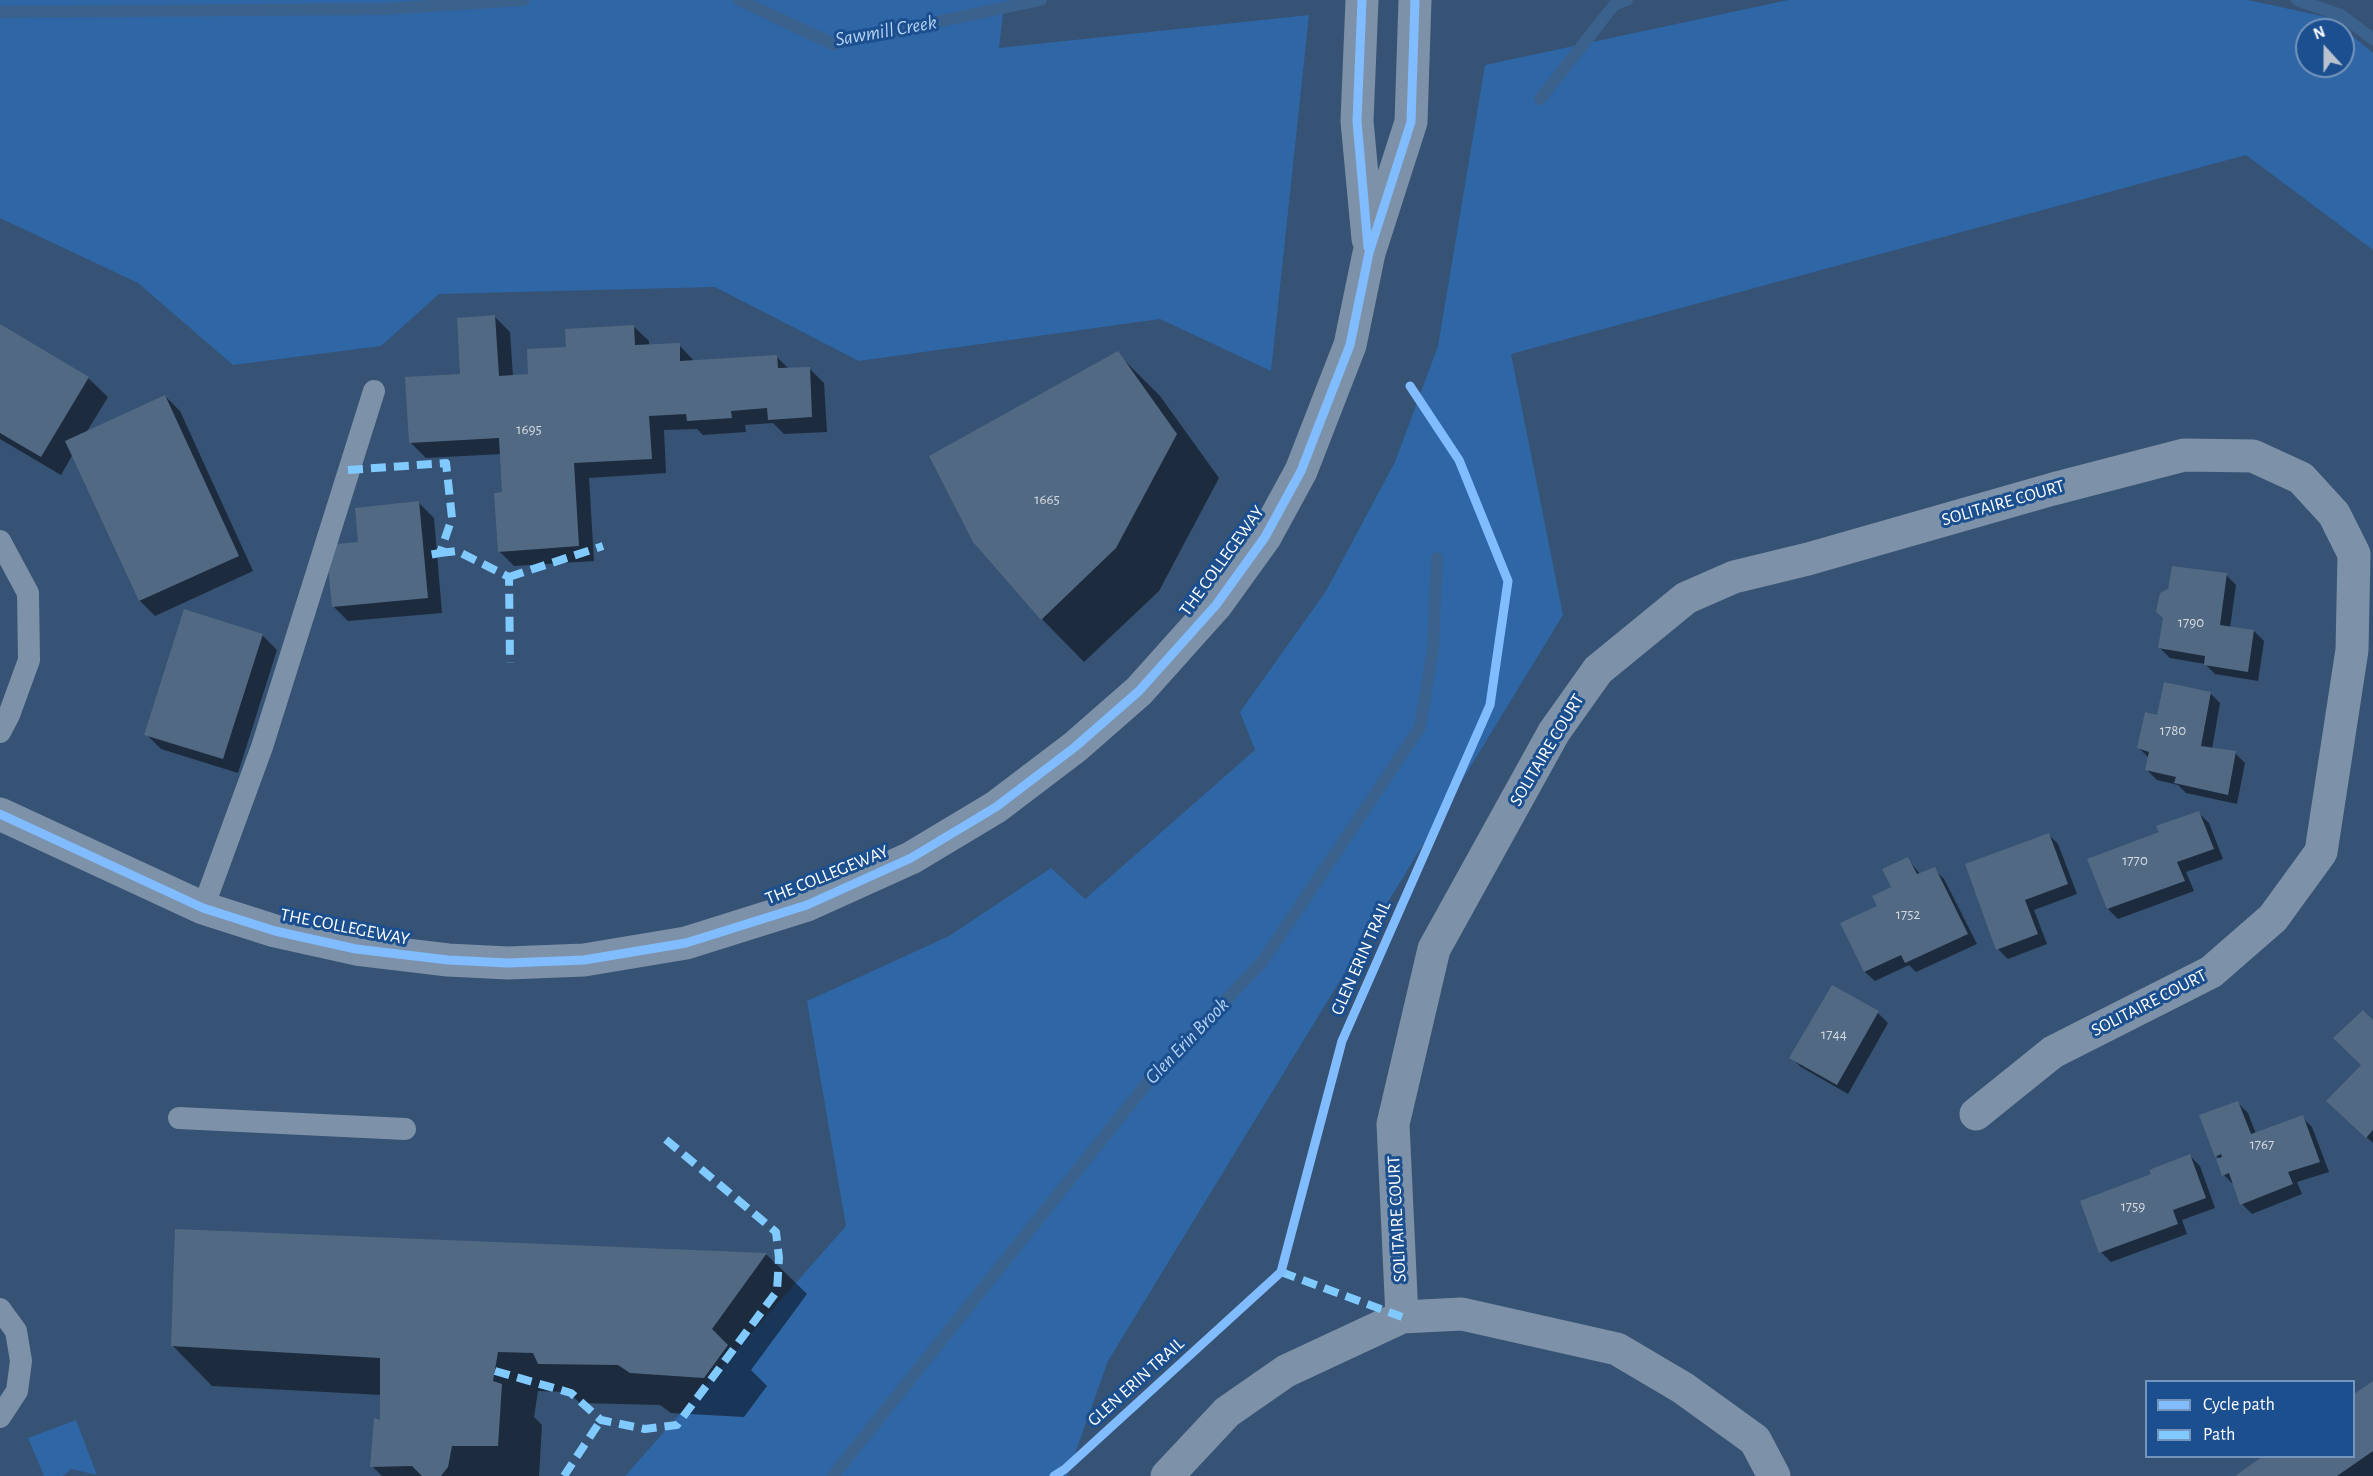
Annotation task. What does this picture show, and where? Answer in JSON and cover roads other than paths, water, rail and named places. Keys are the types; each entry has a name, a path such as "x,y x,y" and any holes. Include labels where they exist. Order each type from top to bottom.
{"street":[{"name":"THE COLLEGEWAY","path":"1362,0 1357,121 1369,253"},
{"name":"THE COLLEGEWAY","path":"0,814 203,908 275,931 356,949 448,960 508,963 584,960 686,943 807,905 911,858 996,807 1075,747 1139,691 1216,605 1264,537 1301,471 1350,345 1369,253 1411,122 1416,0"},
{"name":"SOLITAIRE COURT","path":"1402,1317 1393,1124 1434,949 1554,732 1598,670 1686,598 1734,577 1808,559 2053,489 2184,455 2253,456 2301,478 2334,514 2354,554 2352,650 2321,852 2273,918 2211,972 2053,1052 1976,1114"},
{"path":"1167,1476 1227,1412 1286,1371 1402,1317 1462,1314 1617,1349 1683,1388 1755,1440 1774,1476"}],"lane":[{"path":"203,908 262,747 374,392"},
{"path":"0,541 28,593 28,660 9,715 0,732"},
{"path":"179,1118 405,1129"},
{"path":"0,1310 16,1331 21,1361 17,1390 0,1417"}],"waterway":[{"name":"Sawmill Creek","path":"0,12 383,9 524,0"},
{"name":"Sawmill Creek","path":"739,0 833,44 1041,0"},
{"name":"Glen Erin Brook","path":"1540,99 1614,5 1627,0"},
{"name":"Sawmill Creek","path":"2297,0 2341,15 2373,39"},
{"name":"Glen Erin Brook","path":"833,1476 1147,1083 1263,961 1420,727 1433,649 1437,558"}]}
